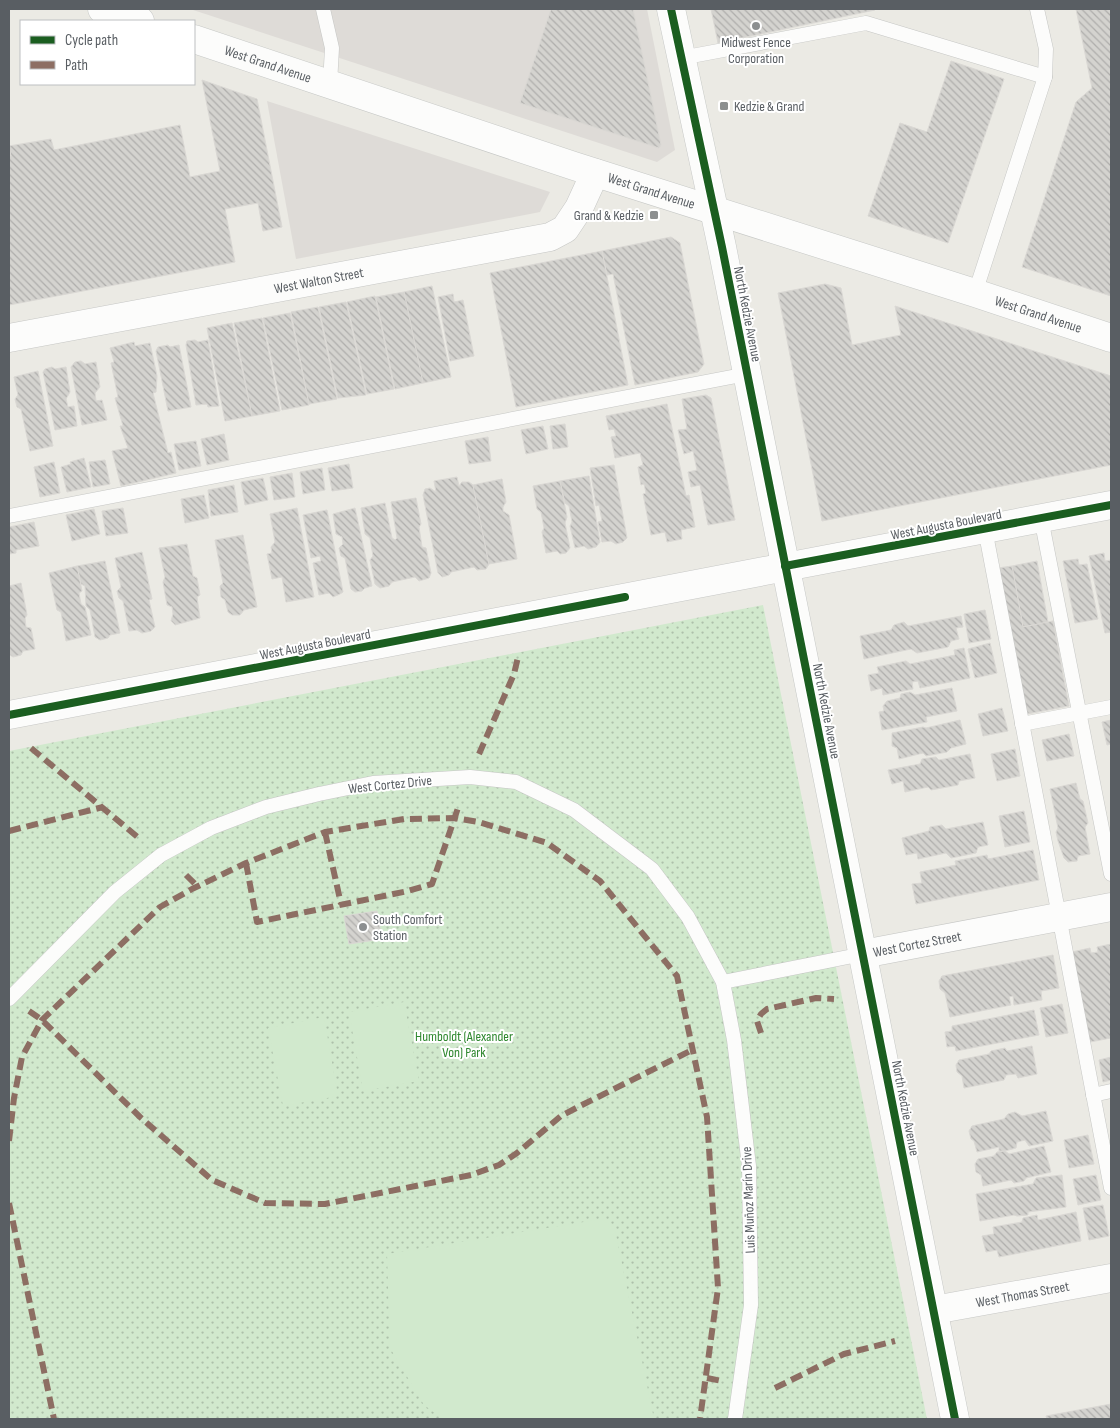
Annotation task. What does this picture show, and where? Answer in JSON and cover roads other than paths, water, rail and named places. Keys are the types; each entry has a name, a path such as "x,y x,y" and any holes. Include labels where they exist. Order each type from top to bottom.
{"main road":[{"path":"102,9 137,20"},
{"name":"North Kedzie Avenue","path":"671,9 747,374 955,1419"},
{"name":"West Grand Avenue","path":"195,39 595,173 1111,338"},
{"name":"West Walton Street","path":"9,338 550,237 565,229 579,208 595,173"},
{"name":"West Augusta Boulevard","path":"9,715 1111,505"},
{"name":"West Cortez Street","path":"863,954 1111,907"},
{"name":"West Thomas Street","path":"934,1310 1111,1278"}],"lane":[{"path":"323,9 332,48 330,84"},
{"path":"975,293 1045,77 1046,49 1037,9"},
{"path":"681,58 866,23 1045,77"},
{"path":"9,516 747,374"},
{"path":"1041,518 1111,874"},
{"path":"985,529 1111,1188"},
{"path":"1022,724 1111,706"},
{"name":"West Cortez Drive","path":"9,999 115,892 161,855 211,828 266,807 373,783 470,777 516,782 574,810 652,869 688,917 723,982"},
{"name":"West Cortez Street","path":"723,982 863,954"},
{"name":"Luis Muñoz Marín Drive","path":"723,982 734,1040 749,1166 751,1304 735,1419"},
{"path":"1093,1094 1111,1091"}],"place":[{"name":"Midwest Fence Corporation","path":"756,26"},
{"name":"Kedzie & Grand","path":"724,106"},
{"name":"Grand & Kedzie","path":"654,215"},
{"name":"South Comfort Station","path":"363,927"}],"park label":[{"name":"Humboldt (Alexander Von) Park","path":"464,1044"}]}
